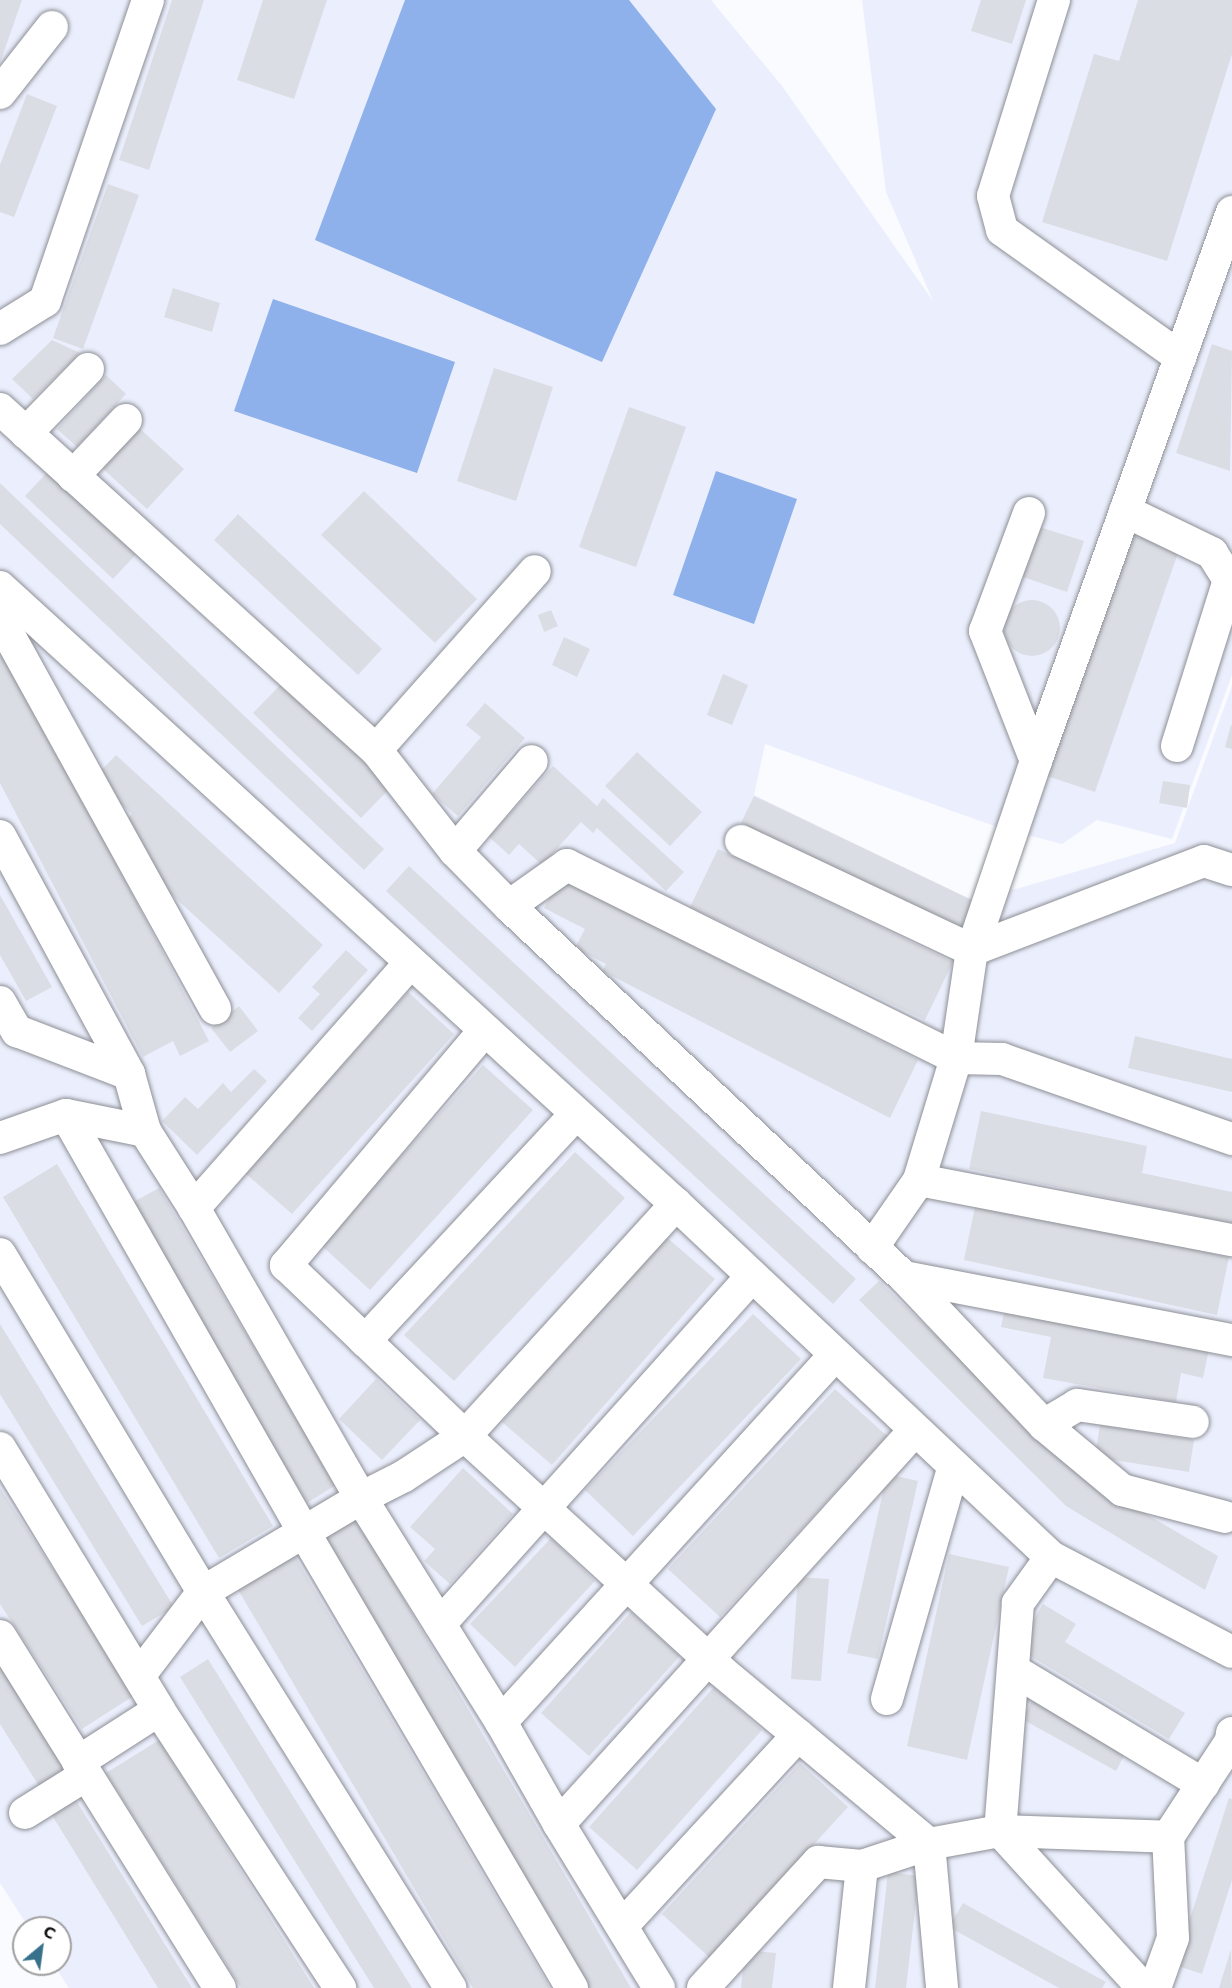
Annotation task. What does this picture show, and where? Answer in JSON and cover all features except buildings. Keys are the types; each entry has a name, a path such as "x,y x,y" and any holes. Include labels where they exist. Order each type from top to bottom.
{"lane":[{"path":"0,329 45,301 148,0"},
{"path":"1054,0 993,196 1002,230 1179,357"},
{"path":"0,93 52,27"},
{"path":"872,1248 919,1180 956,1058 972,950 1036,761 1232,212"},
{"path":"26,433 88,369"},
{"path":"0,410 376,750 454,852 904,1277 1044,1425 1122,1490 1230,1518"},
{"path":"74,476 126,420"},
{"path":"1125,511 1212,553 1229,580 1177,746"},
{"path":"1029,513 985,631 1036,761"},
{"path":"376,750 535,571"},
{"path":"0,587 676,1204 1051,1557 1232,1652"},
{"path":"0,619 214,1009"},
{"path":"454,852 532,761"},
{"path":"0,836 129,1074 145,1131 194,1208 361,1498 501,1722 559,1824 659,1988"},
{"path":"741,841 972,950 1204,861 1232,870"},
{"path":"509,906 567,865 956,1058 1002,1059 1232,1139"},
{"path":"194,1208 410,963"},
{"path":"0,1002 17,1031 129,1074"},
{"path":"484,1031 286,1265 465,1436 708,1659 929,1844 945,1987"},
{"path":"365,1341 576,1114"},
{"path":"0,1138 66,1115 145,1131"},
{"path":"66,1115 304,1532 572,1988"},
{"path":"919,1180 1232,1240"},
{"path":"139,1676 203,1592 361,1498 404,1476 465,1436 676,1204"},
{"path":"0,1254 203,1592 450,1988"},
{"path":"440,1624 545,1510 752,1276"},
{"path":"904,1277 1232,1340"},
{"path":"501,1722 836,1355"},
{"path":"1044,1425 1077,1405 1194,1422"},
{"path":"559,1824 915,1430"},
{"path":"0,1448 159,1710 340,1988"},
{"path":"887,1699 954,1466"},
{"path":"1051,1557 1018,1604 1000,1832 1143,1988"},
{"path":"0,1636 220,1988"},
{"path":"1013,1670 1203,1784"},
{"path":"25,1814 159,1710"},
{"path":"1155,1988 1173,1938 1168,1837 1231,1741 1232,1733"},
{"path":"622,1926 798,1735"},
{"path":"703,1988 818,1862 862,1866 929,1844 1000,1832 1168,1837"},
{"path":"849,1988 862,1866"}],"shaded area":[{"path":"0,0 711,0 782,86 933,301 886,192 862,0 1232,0 1232,675 1172,839 1097,820 1062,844 997,827 765,744 754,795 974,901 1175,843 1232,686 1232,1988 69,1988 61,1976 72,1976 72,1916 21,1916 0,1883"}],"water":[{"path":"405,0 629,0 716,109 602,362 315,240"},
{"path":"273,299 455,362 417,473 234,411"},
{"path":"716,471 797,499 754,624 673,595"}]}
